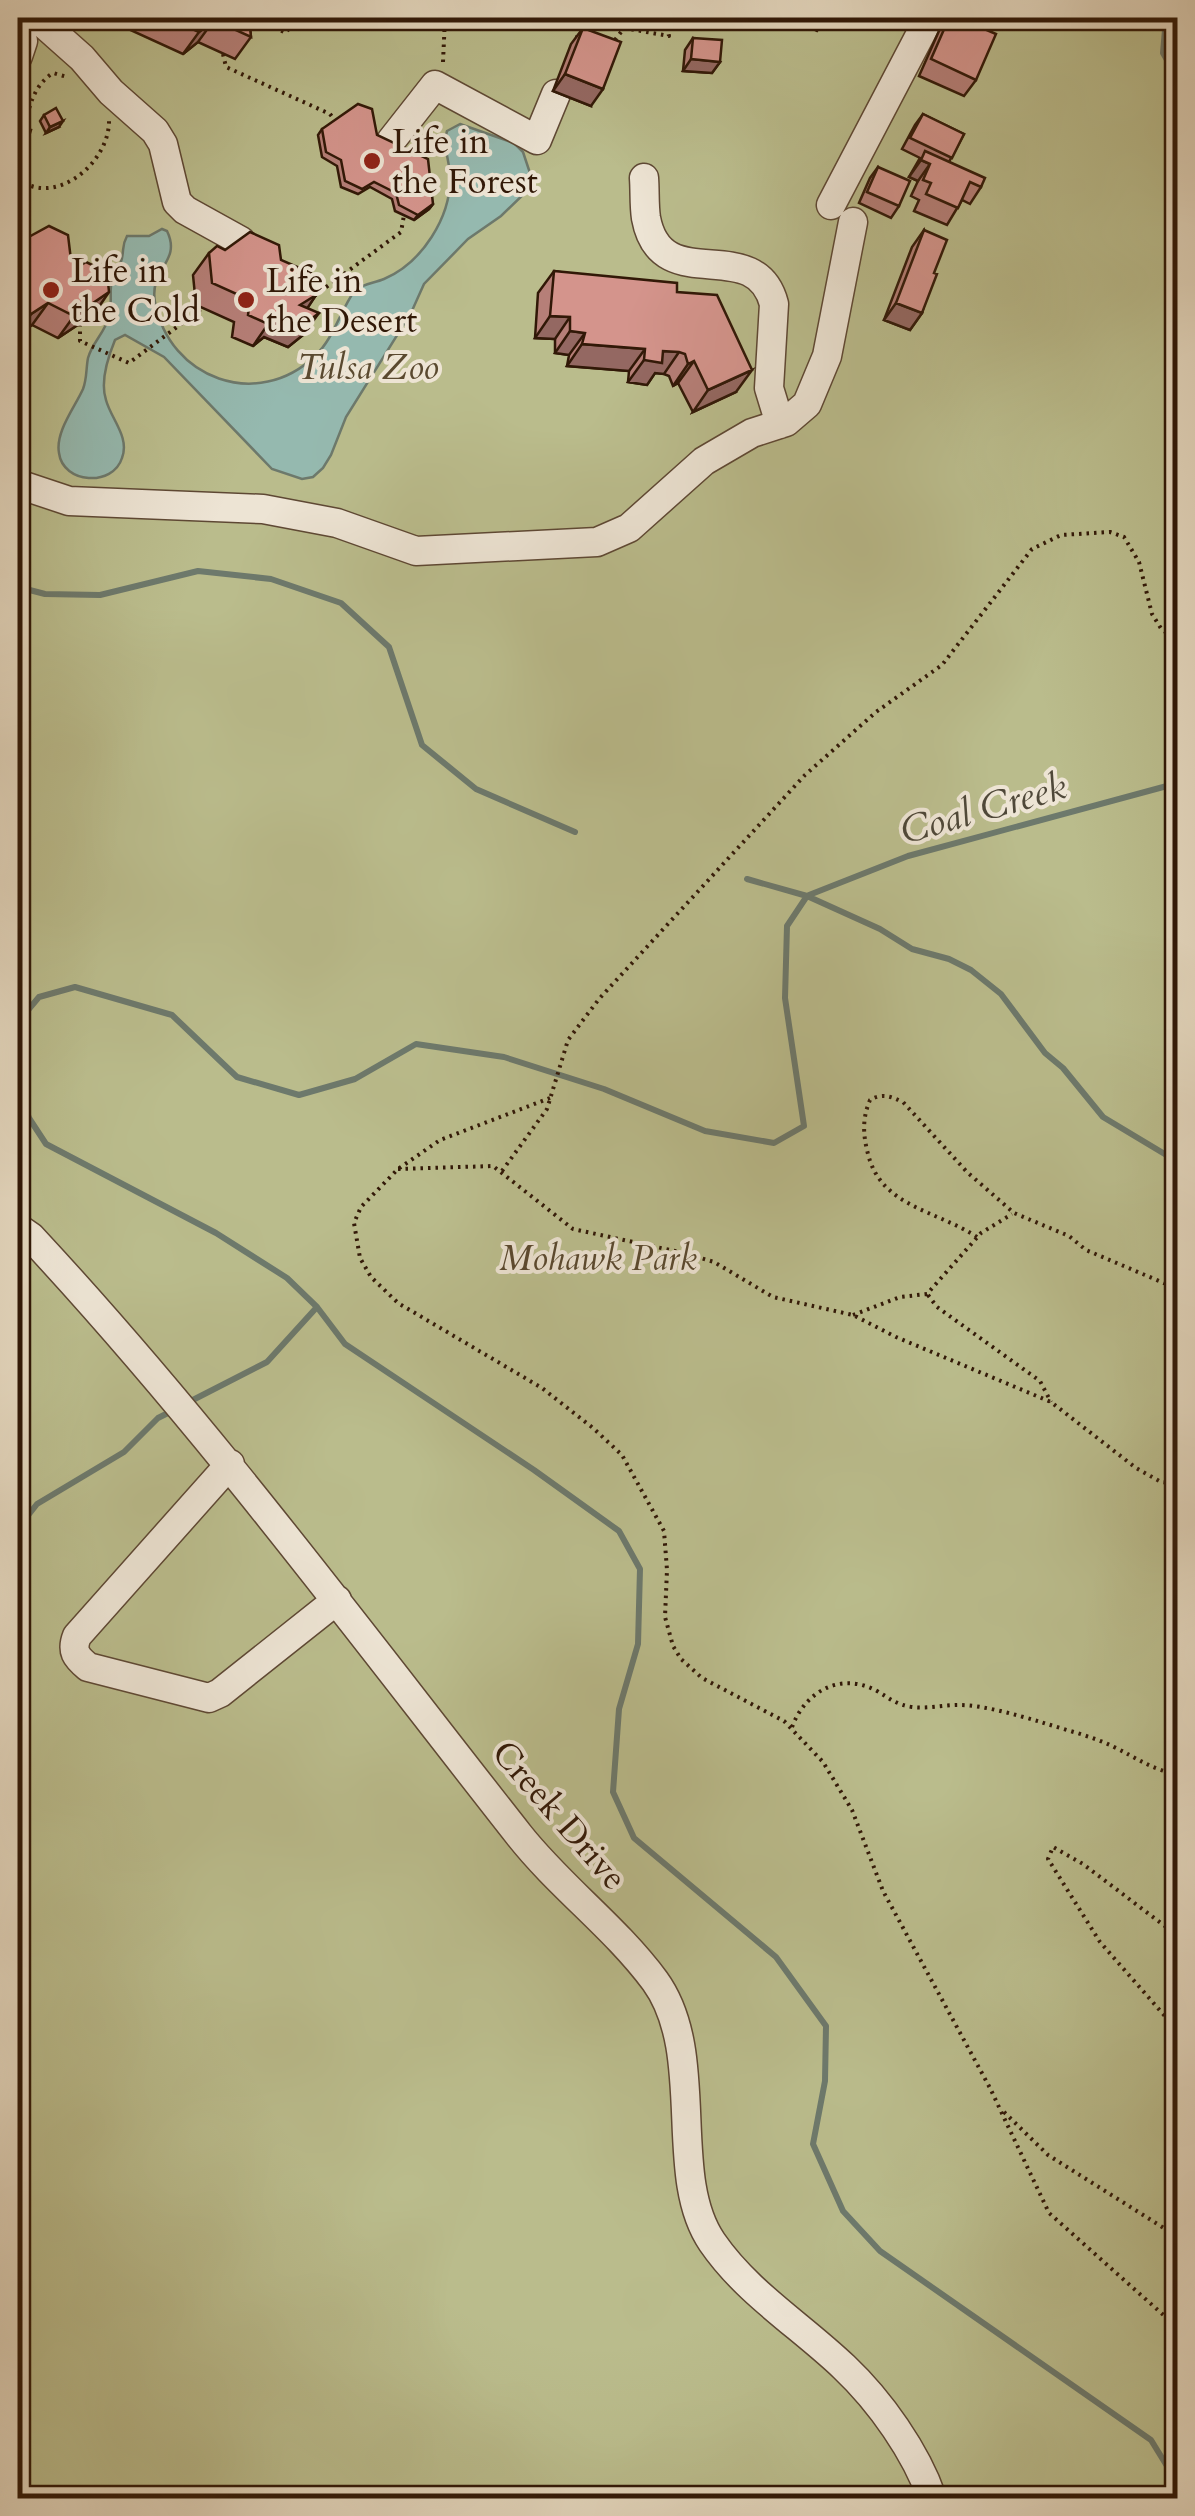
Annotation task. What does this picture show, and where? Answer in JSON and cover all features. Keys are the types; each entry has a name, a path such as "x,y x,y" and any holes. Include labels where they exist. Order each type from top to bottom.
{"street":[{"path":"18,484 69,501 263,510 336,524 416,551 598,542 629,528 704,461 752,433 780,424 807,404 826,356 842,213 928,18"},
{"path":"26,43 155,131 163,144 176,202 241,241 253,262"},
{"path":"391,142 435,86 537,140 556,94"},
{"path":"644,178 651,235 663,250 678,261 697,266 742,267 764,280 774,304 769,388 780,424"},
{"name":"Creek Drive","path":"18,1228 45,1252 180,1404 523,1840 656,1983 674,2020 682,2056 693,2192 709,2238 744,2282 847,2369 891,2424 932,2498"},
{"path":"230,1464 77,1636 73,1646 77,1658 88,1667 209,1698 337,1600"}],"path":[{"path":"254,18 286,33 295,18"},
{"path":"435,86 445,52 448,18 465,18"},
{"path":"546,18 576,28"},
{"path":"578,42 576,28 581,18"},
{"path":"614,41 624,28 669,36 666,18"},
{"path":"223,54 226,67 330,114 336,122"},
{"path":"24,135 34,93 42,80 53,73 74,80"},
{"path":"18,179 41,190 58,189 71,182 104,141 109,127 108,111"},
{"path":"307,301 402,232 404,215"},
{"path":"80,324 80,341 128,363 201,309"},
{"path":"502,1171 534,1129 550,1098 568,1040 578,1024 805,775 876,712 942,665 1032,550 1061,536 1110,532 1124,537 1139,562 1152,614 1162,630 1178,638"},
{"path":"977,1237 884,1189 871,1167 864,1140 863,1121 870,1100 889,1096 903,1102 968,1172 1014,1213 1068,1236 1086,1250 1178,1289"},
{"path":"550,1098 440,1140 398,1169 361,1207 354,1224 355,1241 370,1277 398,1303 542,1388 622,1456 664,1531 665,1617 681,1660 702,1678 758,1704 792,1728 822,1762 852,1810 903,1932 965,2040 1049,2213 1178,2328"},
{"path":"398,1169 492,1166 572,1230 684,1253 714,1262 774,1297 853,1314 896,1337 1051,1402 1136,1468 1161,1482 1178,1484"},
{"path":"853,1314 900,1297 927,1294 977,1237 1014,1213"},
{"path":"927,1294 937,1307 1040,1381 1051,1402"},
{"path":"792,1728 797,1713 814,1692 830,1685 855,1684 875,1690 891,1702 914,1707 963,1704 1035,1720 1105,1743 1138,1762 1178,1774"},
{"path":"1178,1936 1053,1846 1048,1859 1100,1942 1178,2031"},
{"path":"1000,2109 1048,2155 1178,2237"}],"green space":[{"name":"Mohawk Park","path":"18,18 1177,18 1177,2498 18,2498"}],"water":[{"path":"460,124 514,143 523,152 532,179 528,190 501,216 468,239 424,284 411,313 346,417 331,455 313,477 302,479 272,469 164,357 125,335 115,340 104,385 108,407 124,443 122,458 109,474 89,478 69,471 62,463 60,437 83,389 90,353 109,317 112,282 127,236 167,231 171,250 156,281 155,302 164,329 178,351 219,378 243,383 268,382 292,373 315,356 355,290 398,272 432,237 449,192 447,131"}],"building":[{"path":"167,18 249,18 251,37 214,20 199,32"},
{"path":"949,18 959,18 996,34 976,80 931,59"},
{"path":"583,28 621,42 603,89 565,74"},
{"path":"693,38 722,40 720,62 691,59"},
{"name":"Life in the Forest","path":"358,104 372,109 377,135 428,159 433,204 418,215 399,205 396,193 374,182 362,189 345,181 341,160 326,152 322,129"},
{"path":"56,108 63,121 50,127 44,115"},
{"path":"923,114 964,134 952,158 910,138"},
{"path":"18,127 31,130 27,143 18,140"},
{"path":"925,151 985,178 981,187 970,182 958,208 926,194 931,183 923,180 930,164 921,160"},
{"path":"878,167 910,181 899,206 867,192"},
{"path":"49,226 68,235 71,260 107,272 109,292 74,316 48,303 31,314 18,308 18,231 25,239"},
{"path":"924,230 947,240 922,313 896,303"},
{"path":"250,232 279,245 281,260 311,273 316,295 300,305 319,313 303,325 279,315 268,324 248,315 250,300 212,283 209,253 217,246 225,250"},
{"path":"554,271 677,283 677,292 717,295 752,370 708,390 694,361 688,364 685,354 663,351 662,363 644,360 645,349 582,344 585,333 570,331 570,317 550,316"}],"waterway":[{"name":"Coal Creek","path":"1166,18 1163,53 1178,79"},
{"path":"18,587 45,594 100,595 198,571 271,579 341,603 389,647 422,745 476,789 575,832"},
{"name":"Coal Creek","path":"809,895 908,856 1178,783"},
{"path":"747,879 807,896 880,929 912,949 971,970 1001,994 1045,1053 1063,1068 1103,1117 1178,1162"},
{"path":"18,1022 39,997 75,987 172,1015 237,1077 299,1095 355,1079 416,1044 504,1057 604,1089 705,1131 774,1143 804,1126 785,998 787,926 807,896"},
{"path":"18,1088 29,1118 46,1144 216,1233 287,1278 317,1307 345,1344 619,1531 640,1569 638,1644 619,1709 613,1792 634,1838 776,1957 826,2026 825,2081 813,2144 843,2211 880,2251 1151,2440 1178,2484"},
{"path":"185,1404 267,1362 317,1307"},
{"path":"18,1528 37,1504 124,1452 158,1418 174,1410"}],"place":[{"name":"Life in the Forest","path":"372,161"},
{"name":"Life in the Cold","path":"51,290"},
{"name":"Life in the Desert","path":"246,300"}],"park label":[{"name":"Tulsa Zoo","path":"368,367"}]}
